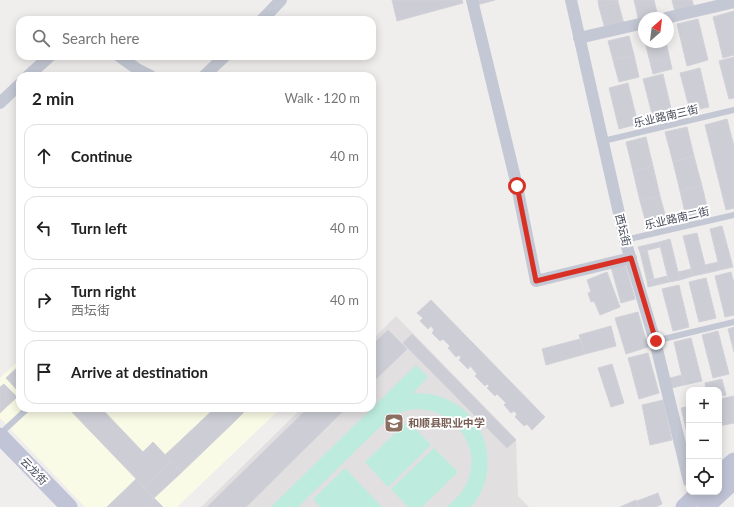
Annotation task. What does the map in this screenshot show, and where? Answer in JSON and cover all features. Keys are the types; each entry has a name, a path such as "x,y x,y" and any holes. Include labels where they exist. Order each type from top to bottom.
{"street":[{"path":"266,16 281,0"},
{"path":"472,0 517,186 536,281 631,258"},
{"name":"西坛街","path":"571,0 625,240 656,341 686,468"},
{"path":"674,16 734,2"},
{"path":"579,38 638,24"},
{"path":"32,72 46,60"},
{"path":"125,60 143,72"},
{"path":"208,72 221,60"},
{"path":"0,103 16,88"},
{"name":"云龙街","path":"0,435 69,507"},
{"path":"722,472 734,462"},
{"path":"695,499 734,481"}],"lane":[{"name":"乐业路南三街","path":"603,141 734,110"},
{"name":"乐业路南二街","path":"625,240 734,214"},
{"path":"656,341 734,322"},
{"path":"0,435 24,412"}],"shaded area":[{"name":"和顺县职业中学","path":"396,316 516,439 518,496 529,507 201,507 298,412 376,412 376,336"},
{"path":"16,363 16,412 277,412 177,507 85,507 0,418 0,378"}],"green space":[{"path":"416,365 428,377 413,393 424,393 444,398 467,412 483,437 487,451 488,466 485,481 480,494 471,507 447,507 463,490 467,483 471,468 471,454 466,440 458,428 448,419 435,412 420,409 402,412 386,421 298,507 271,507 368,412 376,412 376,404"},
{"path":"408,421 431,445 388,487 365,462"},
{"path":"434,448 458,472 422,507 408,507 391,489"},
{"path":"345,468 382,507 320,507 313,499"}],"building":[{"path":"392,0 462,0 463,3 397,21"},
{"path":"476,0 495,0 477,5"},
{"path":"598,0 618,0 618,2 599,7"},
{"path":"634,0 654,0 657,12 638,12 638,18"},
{"path":"672,0 692,0 694,7 675,12"},
{"path":"618,2 624,24 605,29 599,7"},
{"path":"734,11 734,55 723,58 713,17"},
{"path":"698,19 708,60 687,66 677,24"},
{"path":"629,36 634,55 613,60 608,41"},
{"path":"646,48 667,48 672,69 653,74"},
{"path":"634,55 639,77 619,82 613,60"},
{"path":"734,57 734,98 729,99 719,61"},
{"path":"700,68 709,107 690,111 680,73"},
{"path":"663,74 673,117 654,122 643,79"},
{"path":"628,83 638,124 619,129 609,88"},
{"path":"727,119 734,146 734,208 726,210 705,125"},
{"path":"687,127 694,156 673,162 665,132"},
{"path":"646,137 653,166 633,171 626,142"},
{"path":"694,156 702,186 680,191 673,162"},
{"path":"653,166 660,196 640,201 633,171"},
{"path":"702,186 709,215 687,221 680,191"},
{"path":"660,196 668,225 648,230 640,201"},
{"path":"722,226 733,267 720,270 710,229"},
{"path":"697,233 707,273 693,276 683,236"},
{"path":"670,239 680,280 669,282 659,242"},
{"path":"659,242 660,247 640,252 638,247"},
{"path":"647,250 654,279 647,281 640,252"},
{"path":"718,262 720,270 707,273 705,265"},
{"path":"625,263 635,299 621,303 611,267"},
{"path":"691,269 693,276 680,280 678,272"},
{"path":"607,272 620,307 600,315 594,301 591,302 588,293 591,292 587,280"},
{"path":"731,272 734,283 734,315 725,317 715,276"},
{"path":"667,276 669,282 648,287 647,281"},
{"path":"706,278 716,318 699,322 689,282"},
{"path":"679,285 689,327 673,331 662,289"},
{"path":"431,300 545,417 532,430 527,424 524,426 515,417 517,414 514,411 511,413 504,405 506,403 497,394 495,396 487,388 489,386 487,384 485,386 475,376 477,374 470,366 468,369 459,360 461,358 459,355 456,357 448,348 450,346 443,339 440,341 432,333 434,330 431,326 428,329 420,321 423,318 417,313"},
{"path":"638,312 648,347 626,354 615,318"},
{"path":"611,326 616,346 585,354 579,335"},
{"path":"734,327 734,352 728,329"},
{"path":"388,330 407,349 376,379 376,341"},
{"path":"718,331 729,374 713,378 702,335"},
{"path":"412,334 516,440 507,448 403,343"},
{"path":"691,338 702,381 684,385 674,342"},
{"path":"580,339 585,354 546,365 542,349"},
{"path":"648,353 659,393 639,399 628,358"},
{"path":"612,364 624,403 611,407 598,368"},
{"path":"16,369 16,389 6,378"},
{"path":"682,375 684,385 672,388 670,378"},
{"path":"722,379 726,395 722,396 722,387 706,387 705,383"},
{"path":"4,384 16,396 16,398 0,413 0,387"},
{"path":"734,396 734,423 722,425 722,398"},
{"path":"663,400 672,440 650,445 642,405"},
{"path":"686,407 686,429 681,408"},
{"path":"72,412 105,412 143,452 153,442 171,461 144,487"},
{"path":"211,412 222,412 233,423 182,472 165,455"},
{"path":"222,412 244,412 233,423"},
{"path":"304,412 342,412 246,507 207,507"},
{"path":"171,461 182,472 154,498 144,487"},
{"path":"136,479 154,498 145,507 107,507"},
{"path":"658,493 662,504 656,507 639,507 637,501"},
{"path":"154,498 163,507 145,507"},
{"path":"636,500 639,507 620,507"}],"place":[{"name":"和顺县职业中学","path":"394,423"}],"route":[{"path":"517,186 536,281 631,258 656,341"}]}
